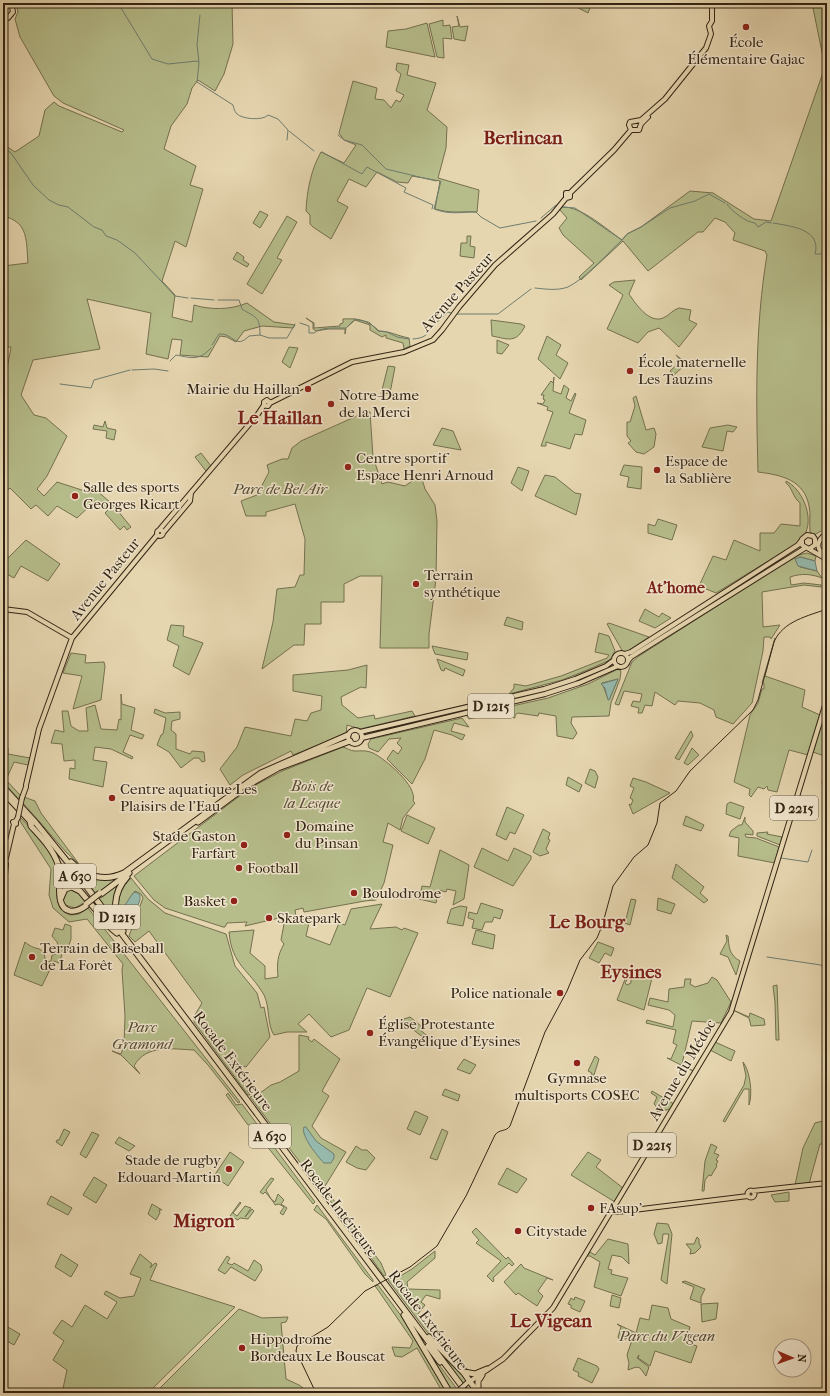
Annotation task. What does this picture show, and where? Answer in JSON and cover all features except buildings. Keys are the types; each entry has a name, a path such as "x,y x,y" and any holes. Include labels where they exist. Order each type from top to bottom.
{"highway":[{"path":"142,862 209,809 261,773 348,735"},
{"path":"142,862 258,779 278,768 350,742"},
{"name":"Rocade Extérieure","path":"3,787 60,852 468,1393"},
{"name":"Rocade Intérieure","path":"3,792 30,822 117,933 463,1393"},
{"name":"D 1215","path":"30,822 31,826 51,850 58,864 61,877 59,900 66,910 78,911 142,862"},
{"path":"60,852 63,853 78,869 87,874 109,877 126,874"},
{"name":"D 1215","path":"126,874 119,888 116,899 116,911 121,928 137,950 138,955"},
{"path":"86,904 78,908 68,908 61,900 62,894 66,889 72,887 80,891 117,933"},
{"path":"404,1315 448,1391"},
{"path":"416,1324 419,1325 461,1370 469,1383 478,1393"},
{"path":"461,1370 473,1374 487,1369"},
{"path":"478,1393 478,1382 482,1375"}],"main road":[{"path":"639,122 639,130 631,130 629,125 630,122 639,122 674,93 709,47 713,3"},
{"path":"3,19 12,15 13,10 9,4"},
{"name":"Avenue Pasteur","path":"6,863 42,721 72,638 157,535 161,536 161,531 190,501 191,493 264,405 265,401 270,403 352,362 404,352 429,342 442,330 459,307 495,265 559,206 566,198 566,193 570,193 614,150 631,130"},
{"path":"827,532 818,538 815,543 790,557 638,653 628,661 624,667 618,666 614,660 618,654 631,652 798,546 805,535 813,536 827,532"},
{"path":"826,557 820,552 818,546 819,540 827,532"},
{"path":"813,536 818,552 826,557"},
{"path":"801,541 807,548 826,557"},
{"path":"790,557 805,551 826,557"},
{"path":"3,609 27,612 72,638"},
{"path":"625,654 628,661"},
{"name":"D 1215","path":"360,732 544,689 575,679 611,663 614,660"},
{"name":"D 1215","path":"362,738 545,694 584,681 618,666"},
{"name":"Avenue du Médoc","path":"456,1393 487,1369 503,1359 553,1308 613,1211 731,1012 827,699"},
{"path":"353,730 360,732 362,738 357,743 350,742 348,735 353,730"},
{"path":"3,879 6,863"},
{"path":"3,897 6,863"},
{"path":"613,1211 743,1194 753,1194 827,1183"},
{"path":"459,1393 469,1383 493,1366"}],"green space":[{"path":"16,3 232,3 233,44 224,74 215,91 198,80 192,88 187,104 171,126 164,149 196,166 190,185 203,189 186,247 175,241 162,281 175,295 172,317 192,322 194,305 207,308 220,308 234,307 247,303 274,322 295,325 293,328 262,326 244,331 236,342 227,337 220,336 208,357 180,355 182,340 172,339 168,359 146,354 151,313 87,299 100,349 33,360 21,395 34,415 46,418 67,436 47,476 37,489 44,496 57,482 91,493 95,489 111,503 104,509 95,501 77,518 57,506 48,516 36,505 31,509 10,488 3,494 3,372 8,364 11,347 3,347 3,266 28,263 26,240 22,228 18,223 3,216 3,144 15,152 39,136 45,110 54,102 59,106 122,132 124,130 63,103 54,96 20,37 15,19 18,12"},
{"path":"569,3 592,3 588,13"},
{"path":"812,3 827,3 827,528 814,535 810,532 810,509 802,490 791,480 758,472 757,363 760,309 767,255 765,251 733,240 735,233 725,222 715,218 703,232 698,232 648,271 623,241 581,280 579,277 594,263 563,235 559,228 567,218 560,210 562,207 569,208 585,214 622,240 627,234 641,227 690,191 713,193 754,219 771,221 825,67"},
{"path":"457,16 460,27 468,26 465,41 454,39 452,27 459,26"},
{"path":"443,20 443,26 450,25 452,39 443,38 444,58 437,57 429,24"},
{"path":"427,23 435,57 386,47 388,31 406,29"},
{"path":"397,63 409,65 407,75 436,83 427,110 447,127 446,148 438,178 479,190 477,212 451,212 435,209 440,181 412,176 408,183 397,182 377,172 366,187 349,179 337,201 348,207 331,239 310,224 310,215 306,211 307,195 312,173 321,152 344,163 356,145 344,140 339,133 353,81 377,88 375,99 384,100 391,108 396,100 400,102 404,95 396,91 401,74 396,70"},
{"path":"260,211 268,215 260,228 253,223"},
{"path":"287,216 297,222 277,258 282,260 262,294 247,284"},
{"path":"467,236 471,236 470,246 475,247 474,258 460,256 461,243 467,243"},
{"path":"237,252 244,257 243,260 249,264 247,267 233,259"},
{"path":"635,280 629,294 643,312 653,318 663,318 679,308 691,310 689,320 697,324 679,347 659,328 648,332 638,343 607,329 623,295 609,285 614,282"},
{"path":"306,318 314,323 314,328 340,326 340,324 343,323 343,319 362,320 371,324 379,331 409,338 410,346 404,349 403,343 386,338 386,335 382,337 370,330 370,325 355,320 346,328 345,334 345,329 316,331 313,329 313,323"},
{"path":"491,320 521,324 525,326 518,336 507,339 492,336"},
{"path":"547,336 561,345 556,355 568,363 560,379 538,359"},
{"path":"497,340 509,345 502,354 497,353"},
{"path":"289,347 298,348 290,368 282,362"},
{"path":"676,355 685,362 688,362 674,375 670,371 681,361"},
{"path":"388,366 395,367 390,393 393,393 381,394"},
{"path":"554,377 553,391 561,394 564,385 569,389 566,398 571,401 575,393 576,394 569,413 586,420 582,435 575,434 570,449 546,442 546,446 541,446 553,412 547,410 548,407 537,403 543,404 545,400 543,399 544,395 541,395 551,381 553,383"},
{"path":"636,396 646,430 654,428 656,434 654,447 644,454 636,452 628,443 631,441 627,436 627,422 630,422 635,406 633,398"},
{"name":"Parc de Bel Air","path":"368,411 370,412 373,457 382,484 388,482 405,486 412,481 422,479 425,489 435,505 437,521 436,579 429,634 429,648 380,648 382,576 360,576 344,584 344,602 321,602 321,624 305,624 304,645 294,645 262,669 273,622 277,589 295,587 300,575 304,575 305,539 295,504 266,512 266,516 246,516 241,501 257,495 269,472 267,465 282,459 288,459 292,448 301,441"},
{"path":"105,421 107,428 116,430 114,440 106,438 107,431 93,429 94,425 103,427"},
{"path":"728,425 737,427 733,432 727,431 723,451 702,447 710,428"},
{"path":"442,428 453,431 461,450 433,445"},
{"path":"201,453 211,466 206,471 195,457"},
{"path":"624,465 642,467 641,489 627,487 629,477 620,475"},
{"path":"518,467 529,471 522,491 511,483"},
{"path":"545,475 555,477 575,493 581,494 576,515 535,496"},
{"path":"786,481 797,490 805,503 808,525 803,537 796,544 716,593 699,586 713,556 726,560 734,540 760,551 760,533 774,533 781,524 800,526 800,503"},
{"path":"113,505 131,527 127,530 124,526 120,530 105,513"},
{"path":"658,519 677,525 672,540 648,533 648,524 655,526"},
{"path":"26,540 60,564 48,581 21,566 14,578 3,572 3,563"},
{"path":"807,553 816,556 815,561 800,557 800,567 817,571 822,578 806,574 794,576 790,577 791,585 804,583 821,585 821,587 804,585 762,592 763,627 780,625 771,639 770,637 764,637 763,651 752,703 733,724 716,717 714,710 700,703 678,701 675,705 655,692 652,706 645,705 642,713 638,713 639,708 631,706 633,701 640,702 642,694 624,691 619,705 615,704 632,662 639,656 761,578 799,555"},
{"path":"645,609 659,617 662,613 671,618 655,628 639,621"},
{"path":"507,617 523,622 522,630 504,625"},
{"path":"609,623 649,637 626,652 623,652 607,624"},
{"path":"171,625 184,626 183,636 203,643 189,675 173,666 179,646 167,640"},
{"path":"599,633 609,636 615,651 610,660 562,680 509,694 514,688 514,684 526,686 561,676 607,658 609,655 595,652"},
{"path":"775,638 765,676 805,690 802,707 820,715 808,755 789,750 777,792 768,790 767,786 764,789 758,787 751,797 749,795 750,789 734,782 750,715 758,703 762,689 764,689 764,683 762,683"},
{"path":"432,646 468,653 467,660 435,654"},
{"path":"71,653 86,655 85,663 104,662 105,666 101,700 73,709 82,676 63,673"},
{"path":"437,659 465,670 463,676 445,668 444,671 441,670"},
{"path":"367,665 366,688 361,687 341,697 342,705 358,718 374,715 375,719 412,711 415,716 360,729 347,725 346,734 293,755 291,751 243,775 230,785 220,769 237,747 245,727 291,736 295,719 307,721 311,713 321,710 322,696 293,691 293,675 348,670"},
{"path":"618,669 621,671 620,679 611,703 609,716 572,717 571,723 577,733 573,739 557,736 556,716 539,713 538,716 518,713 515,715 515,718 499,715 497,712 469,719 467,716 548,698 588,684","holes":["618,679 609,700 602,683"]},
{"path":"121,694 122,704 135,708 131,730 144,735 142,739 130,735 123,752 133,757 132,759 111,749 95,747 93,760 107,762 103,787 69,779 70,768 75,769 75,760 64,761 62,744 51,743 55,730 64,732 62,711 68,711 71,726 79,731 88,731 86,708 95,705 101,729 117,730 119,719 121,720"},
{"path":"155,709 165,713 180,712 180,719 172,721 171,730 176,734 176,749 190,754 192,751 204,752 205,761 202,762 199,758 194,758 181,768 169,752 157,745 161,735 163,734 166,718 154,713"},
{"path":"827,709 827,757 813,752"},
{"path":"462,718 469,727 454,723 451,731 465,735 462,740 452,735 434,730 425,759 412,784 387,759 393,750 398,754 402,748 397,743 401,738 389,739 378,752 369,748 368,744 371,739"},
{"path":"691,731 693,736 679,760 675,758"},
{"name":"Domaine du Pinsan","path":"343,747 353,751 373,753 385,761 406,781 411,788 413,801 415,803 403,818 400,830 388,823 383,842 393,845 384,883 376,900 304,912 303,908 295,910 296,917 281,920 279,918 245,926 247,922 227,923 225,927 223,927 165,908 154,900 134,876 250,788 282,771"},
{"path":"3,748 8,748 8,754 30,758 28,765 14,762 6,780 20,795 19,799 3,782"},
{"path":"692,748 699,755 688,765 684,763"},
{"path":"590,769 595,771 598,777 595,788 585,783"},
{"path":"568,777 582,785 579,792 566,785"},
{"path":"633,778 670,793 633,814 629,804 631,805 633,800 630,798 634,788 630,786"},
{"path":"24,797 35,801 41,813 79,864 66,852 23,803"},
{"path":"730,802 744,807 740,819 726,814 727,804"},
{"path":"507,807 524,815 515,834 510,832 506,840 496,835"},
{"path":"407,815 435,828 428,844 401,831"},
{"path":"686,816 704,825 701,831 683,825"},
{"path":"745,817 745,822 753,831 753,835 745,834 746,837 756,838 779,847 775,863 738,856 739,838 729,836 731,831 739,825 742,825"},
{"name":"Parc Gramond","path":"21,818 35,833 55,863 58,878 57,893 60,906 64,911 71,915 79,914 88,908 240,1102 238,1103 194,1050 161,1049 145,1054 134,1066 140,1074 121,1055 112,1051 121,1054 124,1046 125,1016 122,970 123,964 87,919 69,922 53,908 49,895 51,869 20,821"},
{"path":"543,829 550,833 548,839 550,840 546,849 549,853 540,856 533,852"},
{"path":"768,832 767,834 782,837 780,845 757,836 757,833"},
{"path":"482,848 508,861 514,848 531,856 531,859 513,886 474,867"},
{"path":"440,850 469,865 464,899 453,905 456,891 447,889 446,892 439,890 436,903 419,899 422,886 430,887"},
{"path":"58,859 84,893 76,887 61,893"},
{"path":"676,864 704,887 700,893 708,900 704,903 672,878"},
{"path":"77,870 91,877 122,875 96,894"},
{"path":"131,878 148,899 165,913 226,934 235,966 257,993 261,1008 264,1007 270,1037 246,1067 242,1066 236,1072 250,1095 248,1095 194,1022 195,1015 202,1003 149,931 135,942 129,936 143,898 141,894 135,891 119,914 118,904 120,894 124,886"},
{"path":"123,879 118,888 118,925 98,898"},
{"path":"72,889 87,901 75,908 65,905 62,898 65,891"},
{"path":"658,898 675,904 671,914 657,910"},
{"path":"631,899 636,900 630,925 625,923"},
{"path":"481,903 503,910 500,919 494,917 492,922 485,922 482,930 472,928 474,920 468,918 469,912 477,914"},
{"path":"382,904 370,929 396,927 402,930 404,928 418,933 390,997 367,988 349,1030 331,1037 309,1014 298,1024 307,1032 287,1032 274,1035 270,1026 264,995 237,960 229,932 254,930 250,953 265,966 265,979 278,977 278,960 284,944 281,940 284,924 310,918 306,936 330,945 339,923 345,925 351,909"},
{"path":"460,906 467,907 463,926 447,923 451,909"},
{"path":"65,924 71,926 71,939 66,954 58,951 58,944 52,936 55,928 63,930"},
{"path":"476,930 495,935 493,949 472,944"},
{"path":"726,935 728,936 729,947 732,953 736,959 740,961 736,975 728,957 720,954 727,941"},
{"path":"25,942 41,950 45,956 46,962 51,961 52,955 59,953 62,955 59,963 54,961 42,986 14,975"},
{"path":"598,942 614,948 611,956 605,953 599,963 589,958"},
{"path":"627,974 629,976 625,983 627,985 631,983 631,977 635,979 638,974 652,978 644,1010 617,1000"},
{"path":"712,977 717,980 731,1002 721,1023 692,1021 682,1064 693,1071 667,1058 671,1059 677,1045 673,1043 676,1030 646,1023 647,1020 673,1027 675,1015 669,1010 648,1005 650,998 668,1002 669,989 684,987 685,979 691,979 690,984 695,987 708,983"},
{"path":"777,985 779,1040 776,1040 773,986"},
{"path":"733,1010 749,1017 750,1013 764,1019 765,1025 751,1026 749,1018"},
{"path":"410,1017 421,1026 419,1029 431,1039 429,1042 401,1020"},
{"path":"299,1035 309,1037 308,1039 312,1042 314,1039 340,1059 322,1091 329,1096 312,1126 321,1138 346,1152 322,1191 250,1097 253,1096 252,1091 256,1096 271,1085 280,1082 299,1071"},
{"path":"715,1042 735,1051 731,1061 710,1050"},
{"path":"595,1056 599,1059 594,1075 591,1075 592,1073 588,1071"},
{"path":"464,1059 476,1065 470,1074 457,1069"},
{"path":"743,1062 750,1083 751,1095 749,1105 749,1089 744,1089 725,1122 723,1121 744,1085 746,1076"},
{"path":"445,1089 460,1095 458,1101 442,1095"},
{"path":"652,1091 674,1104 671,1109 657,1112 654,1104 657,1097 651,1093"},
{"path":"228,1093 236,1105 242,1104 315,1202 313,1204 250,1125 248,1125 226,1095"},
{"path":"415,1111 428,1117 420,1135 407,1129"},
{"path":"827,1120 827,1133 823,1144 820,1144 809,1184 795,1185 803,1148 815,1123"},
{"path":"64,1129 70,1132 62,1146 56,1142 59,1140"},
{"path":"442,1129 448,1132 437,1160 430,1158"},
{"path":"92,1132 99,1135 86,1158 80,1154"},
{"path":"119,1137 135,1146 129,1151 115,1143"},
{"path":"711,1144 717,1147 714,1153 719,1155 716,1160 718,1161 717,1166 711,1176 709,1175 705,1180 704,1191 702,1191 705,1161"},
{"path":"356,1146 362,1150 367,1150 375,1158 366,1170 357,1168 346,1162"},
{"name":"Stade de rugby Edouard-Martin","path":"230,1152 244,1162 228,1186 214,1176"},
{"path":"588,1152 601,1160 596,1167 623,1188 615,1202 571,1175"},
{"path":"507,1168 527,1179 517,1193 498,1184"},
{"path":"94,1177 107,1185 96,1203 83,1195"},
{"path":"271,1178 274,1179 266,1190 271,1199 265,1192 263,1194 260,1192"},
{"path":"789,1192 789,1201 775,1202 771,1195"},
{"path":"278,1194 284,1200 281,1204 287,1208 283,1215 280,1213 284,1207 279,1204 275,1205 271,1199 275,1202"},
{"path":"329,1194 381,1263 386,1275 384,1276 326,1195"},
{"path":"51,1196 72,1208 68,1215 47,1204"},
{"path":"240,1202 241,1203 233,1213 237,1216 245,1206 251,1208 245,1217 252,1209 254,1211 248,1219 240,1218 238,1220 230,1216"},
{"path":"152,1204 162,1210 159,1210 160,1213 156,1220 148,1214"},
{"path":"317,1205 373,1282 365,1274 326,1219 314,1210"},
{"path":"657,1223 668,1224 672,1234 667,1284 661,1280 669,1234 663,1234 662,1243 658,1244 654,1234"},
{"path":"476,1228 506,1259 508,1257 514,1264 512,1266 509,1263 493,1278 493,1282 487,1276 501,1261 476,1243 479,1240 472,1232"},
{"path":"697,1237 701,1247 695,1253 690,1254 691,1250 686,1244 694,1244"},
{"path":"608,1239 628,1244 629,1264 622,1257 612,1255 608,1269 612,1270 611,1274 628,1278 621,1296 594,1287 600,1262 590,1256 587,1256 590,1252 595,1255"},
{"path":"435,1251 435,1258 407,1282 408,1289 440,1290 440,1299 426,1295 421,1302 425,1305 418,1314 431,1332 468,1370 466,1372 427,1332 388,1280 397,1278 412,1269"},
{"path":"61,1254 78,1265 71,1277 55,1267"},
{"path":"140,1254 152,1264 150,1268 155,1263 157,1264 150,1280 235,1307 148,1393 62,1393 67,1370 53,1360 64,1341 53,1333 62,1320 72,1327 85,1305 107,1319 117,1302 104,1294 106,1291 120,1298 134,1296 141,1278 130,1274"},
{"path":"227,1256 230,1258 227,1263 232,1265 234,1263 248,1271 254,1260 261,1265 262,1270 255,1281 231,1267 225,1274 218,1270"},
{"path":"521,1264 524,1268 553,1280 547,1278 538,1291 543,1296 537,1306 518,1293 516,1295 504,1282"},
{"path":"685,1281 705,1289 701,1297 701,1303 690,1299 694,1287 682,1282"},
{"path":"378,1285 414,1333 443,1384 446,1393 443,1393 417,1348 402,1357 395,1356 392,1347 410,1348 413,1341 375,1286"},
{"path":"612,1295 621,1298 619,1308 610,1306"},
{"path":"575,1297 585,1301 580,1312 571,1308 571,1305 568,1304 571,1298 574,1300"},
{"path":"718,1303 716,1319 702,1322 701,1304"},
{"name":"Parc du Vigean","path":"652,1305 668,1308 671,1319 690,1327 685,1342 697,1346 691,1363 655,1351 650,1366 638,1358 639,1355 637,1358 649,1367 646,1376 640,1368 636,1367 628,1370 629,1363 627,1355 632,1340 627,1338 621,1342 618,1337 621,1327 617,1324 636,1333 640,1318 649,1320"},
{"name":"Hippodrome Bordeaux Le Bouscat","path":"239,1309 262,1318 288,1317 286,1322 281,1323 286,1379 299,1385 310,1393 155,1393"},
{"path":"6,1326 20,1334 14,1345 3,1339 3,1331"},
{"path":"419,1338 457,1389 453,1393 452,1393"},
{"path":"433,1343 467,1380 463,1384"},
{"path":"578,1358 597,1366 599,1369 592,1383 578,1376 579,1373 573,1370"}],"shaded area":[{"path":"800,557 815,561 817,571 798,566 795,559"},
{"path":"618,679 608,700 605,688 601,684"},
{"path":"136,892 140,895 140,900 129,928 125,930 122,926 119,914 133,893"},
{"path":"304,1127 306,1127 316,1141 334,1154 334,1158 331,1163 324,1163 314,1151 303,1131"}],"waterway":[{"path":"118,3 152,59 168,64 197,61 199,63 197,82 233,105 235,112 240,116 257,119 268,115 278,119 288,130 287,140"},
{"path":"199,62 197,45 200,15"},
{"path":"289,131 314,151"},
{"path":"338,135 344,140 362,145 386,169 436,181"},
{"path":"3,147 11,153 33,185 49,200 59,205 68,207 94,227 102,230 106,236 117,240 135,253 175,296 188,298"},
{"path":"322,152 362,174 367,167 406,188 404,192 433,205 432,209"},
{"path":"441,181 434,209 450,213 476,212 481,217 500,228 536,221"},
{"path":"535,288 560,289 575,283 596,265 627,234 641,227 670,208 695,201 709,194 725,203"},
{"path":"727,204 739,216 755,223 758,227 766,222 771,223"},
{"path":"541,218 556,205"},
{"path":"562,207 575,208 622,240"},
{"path":"773,223 803,230 814,239 816,246 815,254 827,254"},
{"path":"457,314 498,314 531,289"},
{"path":"191,298 214,300"},
{"path":"218,300 239,300 242,309 254,316 258,321 260,335 269,338 287,338 295,324"},
{"path":"436,323 448,312 451,313"},
{"path":"354,319 368,322"},
{"path":"346,328 353,321"},
{"path":"369,322 378,331 387,332 397,337 409,339"},
{"path":"300,323 309,326 309,333 314,333 324,329 345,328"},
{"path":"413,339 425,336 433,326"},
{"path":"212,345 219,334 224,334 237,341 244,340 249,336 260,335"},
{"path":"170,361 176,355 191,358 199,357 211,348"},
{"path":"132,370 154,369 168,371"},
{"path":"60,384 91,388 94,380 130,370"},
{"path":"827,773 822,782 827,815"},
{"path":"781,858 808,862 812,850"},
{"path":"767,957 821,965 827,973"}],"tram line":[{"path":"601,930 613,886 634,857 648,845 657,823 660,803 676,791 690,771 753,710 758,700 774,642 778,635 783,629 797,620 827,609"},
{"path":"316,1393 296,1351 297,1346 328,1327 365,1291 410,1267 437,1246 466,1196 495,1135 510,1126 545,1032 567,991 580,960 597,938 602,926"}],"place":[{"name":"École Élémentaire Gajac","path":"746,27"},
{"name":"École maternelle Les Tauzins","path":"630,371"},
{"name":"Mairie du Haillan","path":"308,389"},
{"name":"Notre-Dame de la Merci","path":"331,404"},
{"name":"Centre sportif Espace Henri Arnoud","path":"348,467"},
{"name":"Espace de la Sablière","path":"657,470"},
{"name":"Salle des sports Georges Ricart","path":"75,496"},
{"name":"Terrain synthétique","path":"416,584"},
{"name":"Centre aquatique Les Plaisirs de l'Eau","path":"112,798"},
{"name":"Domaine du Pinsan","path":"287,835"},
{"name":"Stade Gaston Farfart","path":"244,845"},
{"name":"Football","path":"239,868"},
{"name":"Boulodrome","path":"354,893"},
{"name":"Basket","path":"234,901"},
{"name":"Skatepark","path":"269,918"},
{"name":"Terrain de Baseball de La Forêt","path":"32,957"},
{"name":"Police nationale","path":"560,993"},
{"name":"Église Protestante Évangélique d'Eysines","path":"370,1033"},
{"name":"Gymnase multisports COSEC","path":"577,1063"},
{"name":"Stade de rugby Edouard-Martin","path":"229,1169"},
{"name":"FAsup'","path":"591,1208"},
{"name":"Citystade","path":"518,1231"},
{"name":"Hippodrome Bordeaux Le Bouscat","path":"242,1348"}],"district":[{"name":"Berlincan","path":"523,138"},
{"name":"Le Haillan","path":"280,418"},
{"name":"At'home","path":"676,587"},
{"name":"Le Bourg","path":"587,922"},
{"name":"Eysines","path":"631,972"},
{"name":"Migron","path":"204,1221"},
{"name":"Le Vigean","path":"551,1321"}],"park label":[{"name":"Bois de la Lesque","path":"312,794"}]}
